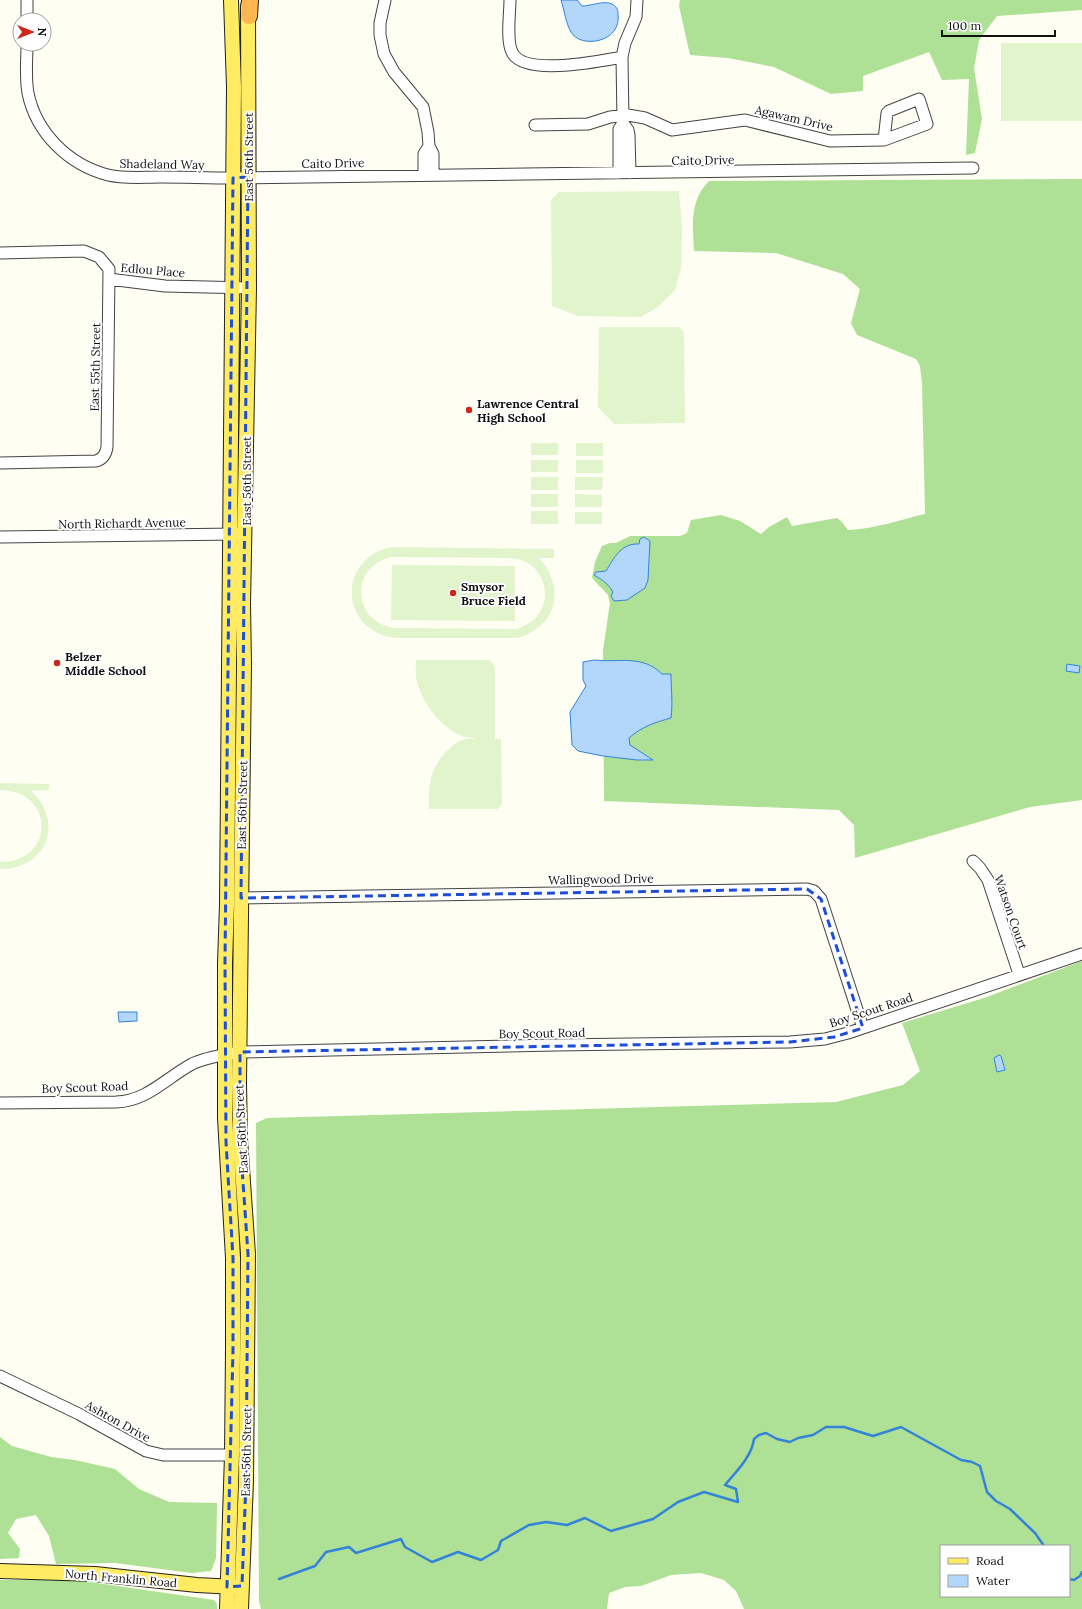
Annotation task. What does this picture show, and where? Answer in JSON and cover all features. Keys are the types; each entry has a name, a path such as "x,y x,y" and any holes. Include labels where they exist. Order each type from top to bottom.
{"main road":[{"name":"East 56th Street","path":"231,0 234,87 249,288 246,367 243,604 243,780 239,1083 240,1132 248,1254 246,1453 241,1609"},
{"name":"East 56th Street","path":"227,1609 232,1454 233,1258 226,1142 225,963 227,904 232,287 241,177 249,5"},
{"name":"North Franklin Road","path":"0,1571 95,1574 197,1585 227,1587 242,1586"}],"street":[{"path":"27,0 27,12"},
{"path":"385,0 380,24 380,35 384,54 394,72 423,108 429,146 424,154 429,175"},
{"path":"510,0 510,45 514,56 520,61 538,64 568,65 586,64 622,57"},
{"path":"624,173 619,129 623,119 622,57 636,17 637,0"},
{"name":"Shadeland Way","path":"27,52 28,91 36,116 42,128 53,142 77,162 96,171 120,177 241,177"},
{"name":"Agawam Drive","path":"535,126 588,124 610,117 623,119 644,118 672,130 745,120 830,141 884,140"},
{"name":"Caito Drive","path":"241,177 973,168"},
{"name":"Edlou Place","path":"0,253 87,252 99,257 108,267 109,279 165,286 249,288"},
{"name":"East 55th Street","path":"0,463 96,461 104,456 107,447 109,279"},
{"name":"North Richardt Avenue","path":"0,537 230,535 245,533"},
{"path":"228,780 243,780"},
{"name":"Watson Court","path":"973,861 982,871 990,885 1019,974"},
{"name":"Wallingwood Drive","path":"241,898 807,889 814,891 821,899 863,1028"},
{"name":"Boy Scout Road","path":"0,1103 126,1101 144,1095 191,1065 204,1059 240,1052 554,1045 790,1042 829,1038 863,1028 1019,974 1082,954"},
{"name":"Ashton Drive","path":"0,1376 63,1406 138,1448 152,1453 176,1456 232,1454"}],"highlighted area":[{"path":"248,177 241,898 807,889 821,899 863,1028 834,1037 790,1042 240,1052 240,1139 248,1254 246,1481 242,1586 227,1587 233,1350 233,1258 226,1142 225,963 233,178"}],"green space":[{"path":"680,0 1082,0 1082,10 997,16 979,40 974,68 982,119 975,153 966,155 969,79 942,80 929,52 863,76 863,91 831,94 774,67 728,58 690,55 679,6"},
{"path":"1001,43 1082,43 1082,121 1001,121"},
{"path":"1082,179 1082,800 1030,807 855,858 854,825 839,810 604,801 603,650 610,603 608,595 592,578 595,562 602,546 610,543 616,543 630,536 680,536 687,533 691,520 721,515 740,521 761,534 769,527 787,517 792,526 837,518 848,530 877,526 925,514 922,383 920,366 916,359 857,335 851,323 860,289 843,274 776,253 694,251 693,223 695,205 698,197 709,181"},
{"path":"679,191 682,227 681,268 675,290 658,307 641,317 578,316 552,306 551,200 559,192"},
{"path":"599,327 680,327 684,333 685,423 614,424 598,407"},
{"path":"531,443 558,443 558,455 531,455"},
{"path":"576,443 603,443 603,456 576,456"},
{"path":"531,460 558,460 558,472 531,472"},
{"path":"576,460 603,460 603,473 576,473"},
{"path":"531,477 558,477 558,490 531,490"},
{"path":"575,477 603,477 602,490 575,490"},
{"path":"531,494 558,494 558,507 531,507"},
{"path":"575,494 602,495 602,507 575,507"},
{"path":"531,511 558,511 558,524 531,524"},
{"path":"575,512 602,512 602,524 575,524"},
{"path":"391,547 554,549 554,558 539,558 553,581 553,605 549,616 541,625 531,633 517,638 396,638 377,633 364,623 355,610 352,595 354,579 361,565 373,554","holes":["391,557 510,558 524,561 535,569 542,579 545,590 544,602 539,614 530,623 516,629 396,628 381,624 371,616 364,606 361,594 363,583 368,572 377,563"]},
{"name":"Smysor Bruce Field","path":"392,565 515,566 515,621 391,620"},
{"path":"416,660 490,660 495,668 495,739 501,739 502,804 497,809 429,809 431,778 441,757 452,746 460,741 465,739 477,739 462,736 454,732 434,714 423,698 417,682"},
{"path":"0,783 49,784 49,790 31,791 41,803 47,816 49,829 46,842 39,852 29,861 16,867 0,869 0,862 18,859 31,851 39,839 42,826 39,813 31,802 18,793 0,790"},
{"path":"1082,961 1082,1609 744,1609 736,1591 724,1580 701,1573 671,1575 641,1586 625,1587 609,1593 607,1609 261,1609 259,1601 256,1123 267,1118 836,1102 903,1085 920,1071 902,1023 984,998"},
{"path":"0,1437 12,1446 51,1457 75,1460 115,1469 139,1489 169,1502 217,1503 216,1558 211,1571 192,1573 115,1563 56,1564 49,1536 36,1515 16,1519 8,1533 20,1549 19,1558 0,1559"},
{"path":"0,1580 76,1580 214,1600 217,1604 217,1609 0,1609"}],"water":[{"path":"561,0 577,0 582,6 601,3 612,4 618,11 617,24 614,31 607,37 599,40 583,40 576,37 569,29"},
{"path":"644,537 650,541 648,580 645,588 627,600 614,601 611,596 613,592 609,586 594,575 596,572 606,571 619,552 627,546 639,544 640,539"},
{"path":"594,660 638,662 654,668 662,674 671,674 671,718 649,725 629,738 630,745 653,760 637,760 603,756 578,751 572,745 570,712 586,686 583,680 583,662"},
{"path":"1067,664 1080,666 1079,673 1066,671"},
{"path":"118,1012 137,1012 137,1021 119,1022"},
{"path":"999,1055 1001,1056 1005,1070 997,1072 994,1058"}],"waterway":[{"path":"279,1579 315,1566 326,1552 349,1547 356,1553 401,1539 405,1547 432,1562 458,1552 481,1560 498,1550 501,1541 529,1525 546,1522 567,1525 585,1518 611,1531 653,1519 678,1502 704,1492 738,1502 736,1489 725,1485 747,1458 754,1439 759,1435 766,1433 777,1439 790,1442 798,1438 813,1435 826,1427 844,1427 873,1436 901,1427 961,1460 972,1462 980,1466 987,1492 996,1501 1010,1509 1035,1533 1043,1545"},
{"path":"1070,1579 1074,1580 1080,1576 1082,1572"}],"place":[{"name":"Lawrence Central High School","path":"469,410"},
{"name":"Smysor Bruce Field","path":"453,593"},
{"name":"Belzer Middle School","path":"57,663"}]}
